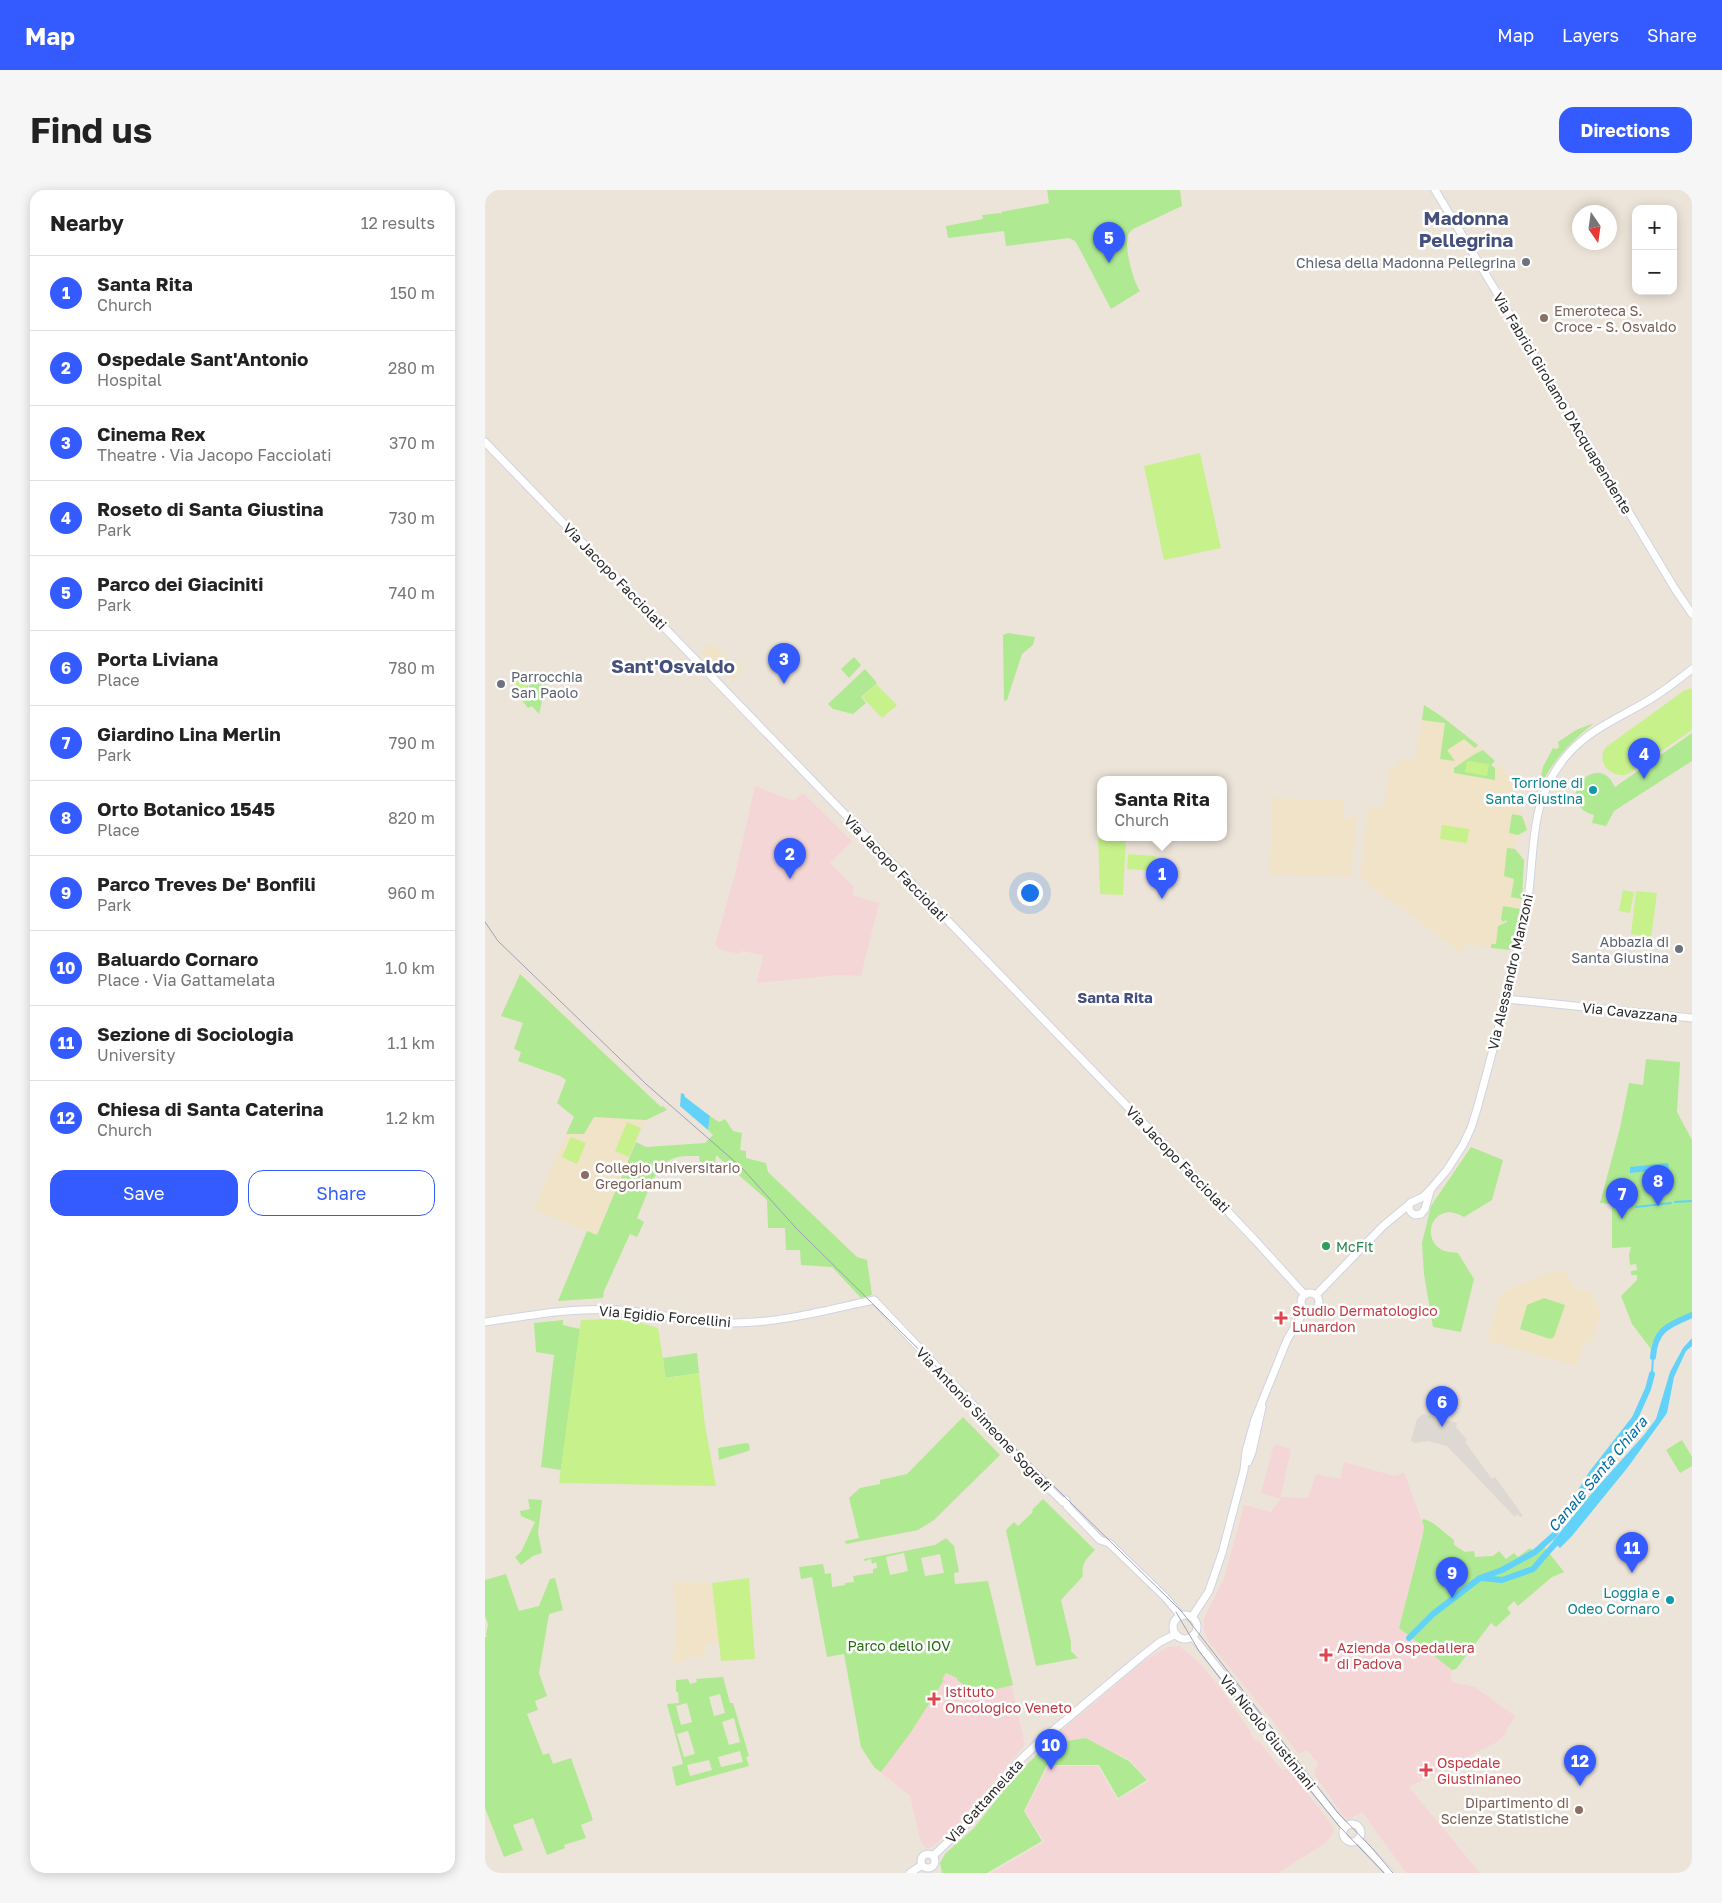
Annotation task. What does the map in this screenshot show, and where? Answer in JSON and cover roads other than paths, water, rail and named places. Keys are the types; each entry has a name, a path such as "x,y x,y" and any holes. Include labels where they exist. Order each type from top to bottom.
{"main road":[{"name":"Via Fabrici Girolamo D'Acquapendente","path":"1435,190 1692,614"},
{"name":"Via Jacopo Facciolati","path":"485,442 1148,1127 1254,1238 1305,1295"},
{"name":"Via Alessandro Manzoni","path":"1316,1295 1374,1235 1414,1201 1426,1194 1455,1158 1471,1128 1506,999 1527,908 1539,806 1551,777 1569,753 1589,734 1653,698 1692,669"},
{"name":"Via Cavazzana","path":"1506,999 1692,1018"},
{"name":"Via Alessandro Manzoni","path":"1425,1208 1433,1186"},
{"path":"1397,1215 1406,1212 1412,1214 1420,1215 1425,1208 1422,1201 1414,1201 1409,1209 1412,1214"},
{"path":"1305,1295 1316,1295 1319,1303 1317,1308 1311,1311 1305,1309 1302,1302 1305,1295"},
{"name":"Via Egidio Forcellini","path":"485,1322 603,1310 706,1322 738,1323 807,1315 873,1300"},
{"name":"Via Antonio Simeone Sografi","path":"873,1300 977,1409 1013,1453 1063,1502 1065,1500 1067,1506 1100,1540 1109,1543 1181,1616"},
{"path":"1192,1617 1203,1602 1213,1579 1244,1470 1246,1451 1255,1419 1287,1340 1305,1309"},
{"path":"1187,1615 1192,1617 1197,1625 1196,1631 1192,1636 1185,1638 1176,1634 1174,1625 1176,1620 1181,1616 1187,1615"},
{"name":"Via Gattamelata","path":"910,1873 922,1865 920,1860 923,1856 928,1854 933,1856 975,1816 1017,1763 1037,1743 1141,1656 1160,1642 1176,1634"},
{"name":"Via Nicolò Giustiniani","path":"1192,1636 1345,1827"},
{"path":"1351,1824 1357,1826 1361,1832 1358,1839 1353,1841 1346,1839 1343,1835 1345,1827 1351,1824"},
{"path":"1358,1839 1390,1873"}],"water":[{"path":"681,1093 710,1116 708,1130 680,1106"},
{"path":"1668,1163 1669,1169 1630,1173 1630,1167"},
{"path":"1692,1338 1692,1346 1686,1351 1674,1377 1667,1413 1628,1467 1560,1548 1553,1541 1656,1419 1670,1372 1683,1348"}],"waterway":[{"path":"1675,1202 1692,1201"},
{"path":"1636,1207 1671,1203"},
{"path":"1653,1357 1654,1348 1660,1334 1670,1325 1692,1315"},
{"path":"1652,1374 1653,1357"},
{"path":"1409,1638 1433,1614 1480,1578 1502,1570 1535,1552 1554,1535 1592,1473 1635,1418 1648,1389 1652,1374"},
{"name":"Canale Santa Chiara","path":"1481,1578 1502,1580 1533,1569 1560,1538"}],"tram line":[{"path":"485,922 498,941 646,1084 741,1167 796,1228 978,1408 1017,1450 1182,1612 1337,1812 1393,1873"},
{"path":"1176,1612 1199,1651 1239,1703 1339,1826 1384,1873"}],"place":[{"name":"Chiesa della Madonna Pellegrina","path":"1526,262"},
{"name":"Parco dei Giaciniti","path":"1109,263"},
{"name":"Emeroteca S. Croce - S. Osvaldo","path":"1544,318"},
{"name":"Parrocchia San Paolo","path":"501,684"},
{"name":"Cinema Rex","path":"784,684"},
{"name":"Roseto di Santa Giustina","path":"1644,779"},
{"name":"Torrione di Santa Giustina","path":"1593,790"},
{"name":"Ospedale Sant'Antonio","path":"790,879"},
{"name":"Santa Rita","path":"1162,899"},
{"name":"Abbazia di Santa Giustina","path":"1679,949"},
{"name":"Collegio Universitario Gregorianum","path":"585,1175"},
{"name":"Orto Botanico 1545","path":"1658,1206"},
{"name":"Giardino Lina Merlin","path":"1622,1219"},
{"name":"McFit","path":"1326,1246"},
{"name":"Studio Dermatologico Lunardon","path":"1281,1318"},
{"name":"Porta Liviana","path":"1442,1427"},
{"name":"Sezione di Sociologia","path":"1632,1573"},
{"name":"Parco Treves De' Bonfili","path":"1452,1598"},
{"name":"Loggia e Odeo Cornaro","path":"1670,1600"},
{"name":"Azienda Ospedaliera di Padova","path":"1326,1655"},
{"name":"Istituto Oncologico Veneto","path":"934,1699"},
{"name":"Baluardo Cornaro","path":"1051,1770"},
{"name":"Ospedale Giustinianeo","path":"1426,1770"},
{"name":"Chiesa di Santa Caterina","path":"1580,1786"},
{"name":"Dipartimento di Scienze Statistiche","path":"1579,1810"}],"district":[{"name":"Madonna Pellegrina","path":"1466,228"},
{"name":"Sant'Osvaldo","path":"673,665"},
{"name":"Santa Rita","path":"1115,997"}],"park label":[{"name":"Parco dello IOV","path":"899,1645"}]}
